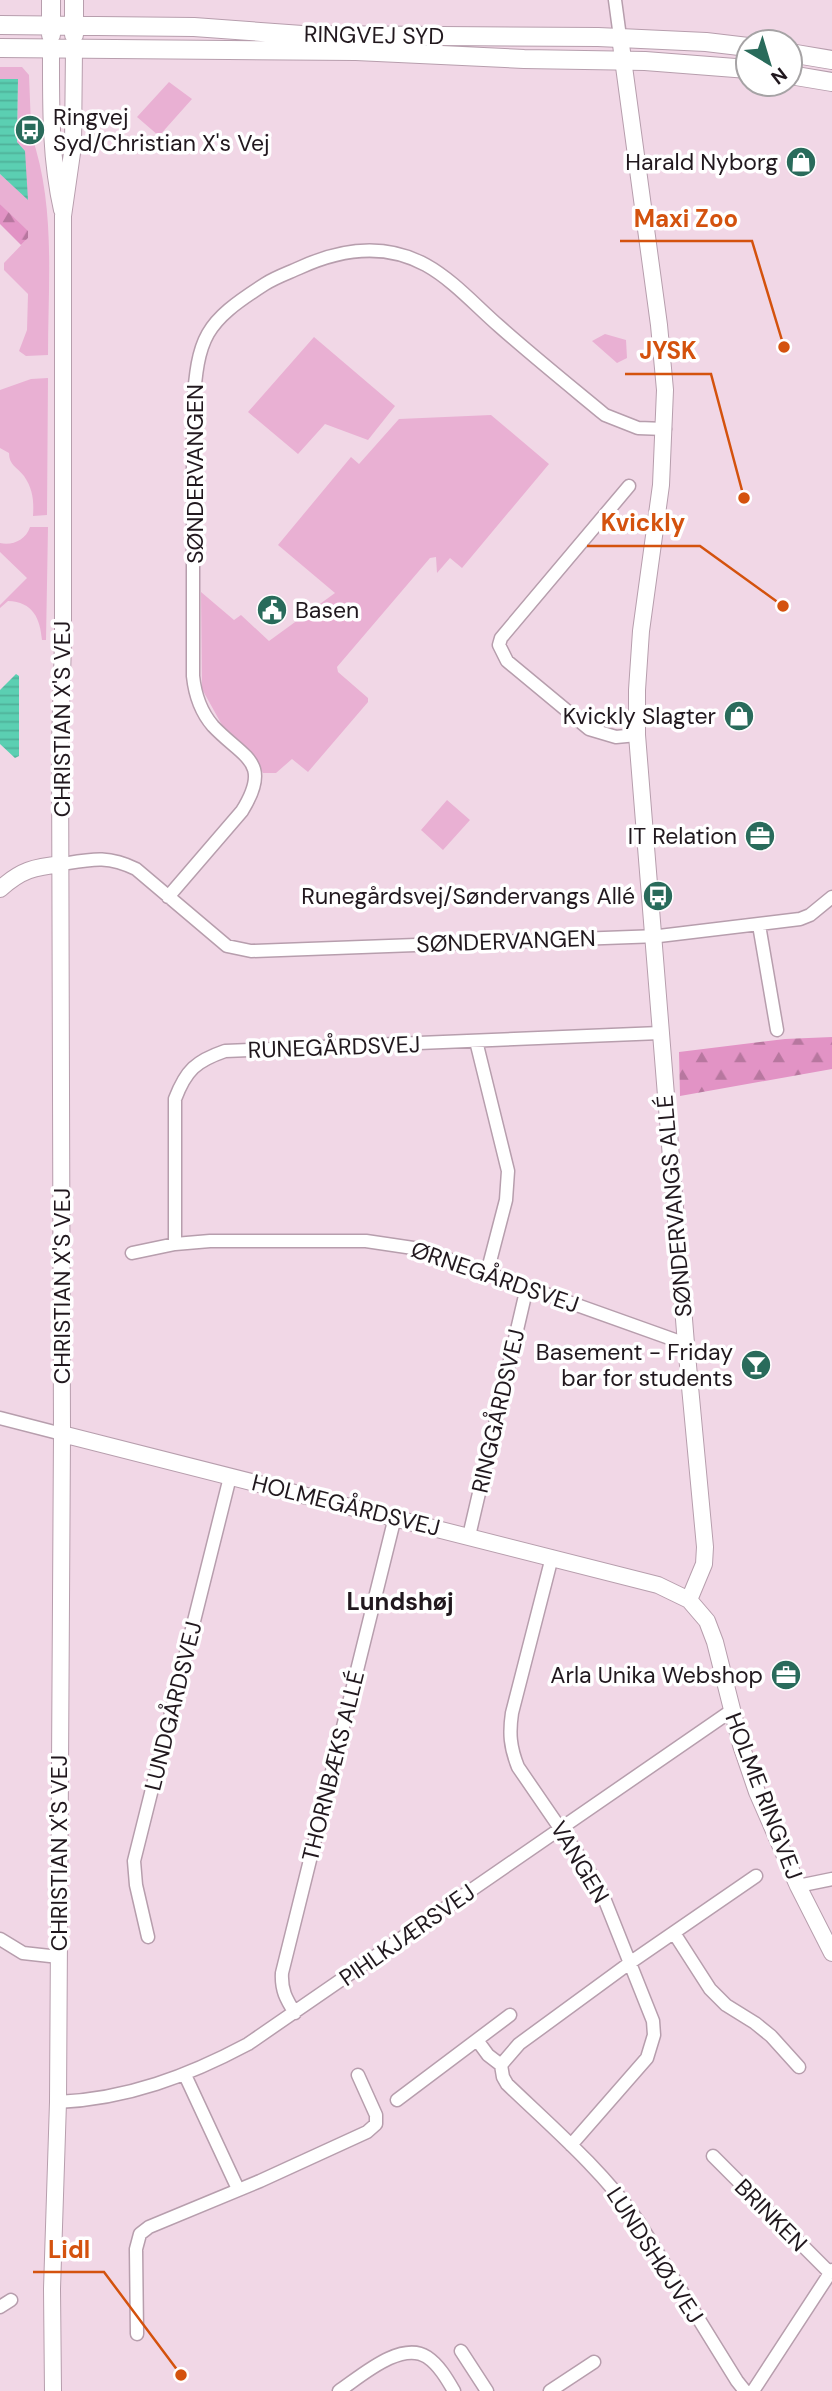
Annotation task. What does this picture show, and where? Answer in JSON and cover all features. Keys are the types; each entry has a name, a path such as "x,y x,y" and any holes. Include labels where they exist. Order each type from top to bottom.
{"main road":[{"name":"CHRISTIAN X'S VEJ","path":"51,0 51,49"},
{"name":"CHRISTIAN X'S VEJ","path":"74,0 74,50"},
{"name":"RINGVEJ SYD","path":"0,25 194,27 302,35 620,37 734,46"},
{"name":"RINGVEJ SYD","path":"0,48 356,51 623,60 734,68"},
{"path":"804,55 832,60"},
{"path":"804,77 832,82"}],"street":[{"name":"SØNDERVANGS ALLÉ","path":"615,0 659,325 665,390 661,485 641,631 636,690 637,736 660,1033 685,1343 705,1547 704,1564 690,1600"},
{"name":"CHRISTIAN X'S VEJ","path":"51,49 52,149 63,216"},
{"name":"CHRISTIAN X'S VEJ","path":"53,2391 51,2356 58,2102 62,1434 60,744 63,642 63,216 73,146 74,50"},
{"name":"SØNDERVANGEN","path":"168,897 242,811 252,795 256,781 254,768 246,754 223,736 204,713 195,696 193,676 192,408 201,345 210,328 225,313 270,281 324,257 363,250 403,255 441,275 605,415 638,428 664,429"},
{"path":"629,486 501,638 499,645 507,661 589,729 616,737 637,736"},
{"name":"SØNDERVANGEN","path":"62,864 100,858 121,862 136,869 227,946 251,951 653,936"},
{"path":"0,889 19,873 36,866 62,864"},
{"path":"653,936 800,919 810,915 832,897"},
{"path":"759,925 777,1030"},
{"name":"RUNEGÅRDSVEJ","path":"175,1244 176,1099 182,1082 192,1067 209,1057 225,1051 660,1033"},
{"path":"476,1041 509,1171 506,1200 487,1273"},
{"name":"ØRNEGÅRDSVEJ","path":"132,1253 175,1244 210,1241 366,1241 393,1244 420,1249 685,1343"},
{"name":"RINGGÅRDSVEJ","path":"469,1536 527,1287"},
{"name":"HOLMEGÅRDSVEJ","path":"0,1418 552,1557 658,1585 690,1600"},
{"name":"LUNDGÅRDSVEJ","path":"149,1937 135,1885 134,1861 230,1477"},
{"name":"THORNBÆKS ALLÉ","path":"295,2013 281,1987 282,1973 396,1517"},
{"name":"VANGEN","path":"552,1557 509,1732 510,1748 518,1766 599,1888 653,2021 652,2047 647,2058 571,2145"},
{"name":"HOLME RINGVEJ","path":"690,1600 712,1632 731,1711 757,1791 798,1886 832,1953"},
{"name":"PIHLKJÆRSVEJ","path":"58,2102 93,2101 155,2085 185,2075 248,2044 731,1711"},
{"path":"501,2065 519,2044 631,1962 756,1876"},
{"path":"798,1886 832,1879"},
{"path":"674,1933 710,1989 726,2005 771,2036 799,2067"},
{"path":"0,1940 23,1953 59,1957"},
{"path":"397,2100 510,2015"},
{"name":"LUNDSHØJVEJ","path":"477,2040 488,2055 501,2065 507,2084 601,2174 638,2221 745,2391"},
{"path":"185,2075 238,2189"},
{"path":"137,2334 136,2249 140,2234 149,2227 368,2132 376,2124 376,2115 358,2075"},
{"name":"BRINKEN","path":"713,2156 831,2272"},
{"path":"753,2391 831,2272"},
{"path":"339,2391 394,2355 409,2351 425,2355 438,2366 454,2391"},
{"path":"461,2351 487,2391"},
{"name":"CHRISTIAN X'S VEJ","path":"46,2391 51,2356"},
{"path":"550,2391 594,2361"}],"shaded area":[{"path":"0,67 22,67 29,75 31,126 28,126 28,134 31,134 39,161 49,244 48,355 26,356 19,351 27,330 28,294 4,270 4,263 28,238 28,232 0,204 0,174 28,199 17,142 18,80 0,79"},
{"path":"0,79 18,79 17,142 25,151 28,200 0,174"},
{"path":"169,82 192,99 159,136 137,117"},
{"path":"605,334 626,340 627,358 617,363 592,341"},
{"path":"314,337 395,406 368,440 325,424 298,454 248,412"},
{"path":"48,378 47,515 33,516 33,500 29,486 12,463 9,453 0,448 0,390 31,379"},
{"path":"491,415 549,464 462,568 450,558 437,573 436,557 430,558 337,667 338,672 368,698 368,702 308,772 292,759 276,773 263,773 250,750 222,725 202,689 201,592 234,620 241,615 269,641 335,593 278,545 351,457 359,464 399,419"},
{"path":"30,527 48,527 46,640 42,640 34,613 24,604 8,601 0,608 27,578 0,552 0,543 18,541"},
{"path":"16,674 19,676 19,756 15,758 0,744 0,690"},
{"path":"447,800 470,820 443,850 421,830"}],"green space":[{"path":"0,204 28,231 28,238 21,245 0,224"},
{"path":"832,1037 832,1069 680,1096 679,1052 785,1039"}],"place":[{"name":"Ringvej Syd/Christian X's Vej","path":"30,130"},
{"name":"Harald Nyborg","path":"801,162"},
{"name":"Maxi Zoo","path":"784,347"},
{"name":"JYSK","path":"744,498"},
{"name":"Kvickly","path":"783,606"},
{"name":"Basen","path":"272,610"},
{"name":"Kvickly Slagter","path":"739,716"},
{"name":"IT Relation","path":"760,836"},
{"name":"Runegårdsvej/Søndervangs Allé","path":"658,896"},
{"name":"Basement - Friday bar for students","path":"756,1365"},
{"name":"Arla Unika Webshop","path":"786,1675"},
{"name":"Lidl","path":"181,2375"}],"district":[{"name":"Lundshøj","path":"400,1602"}]}
